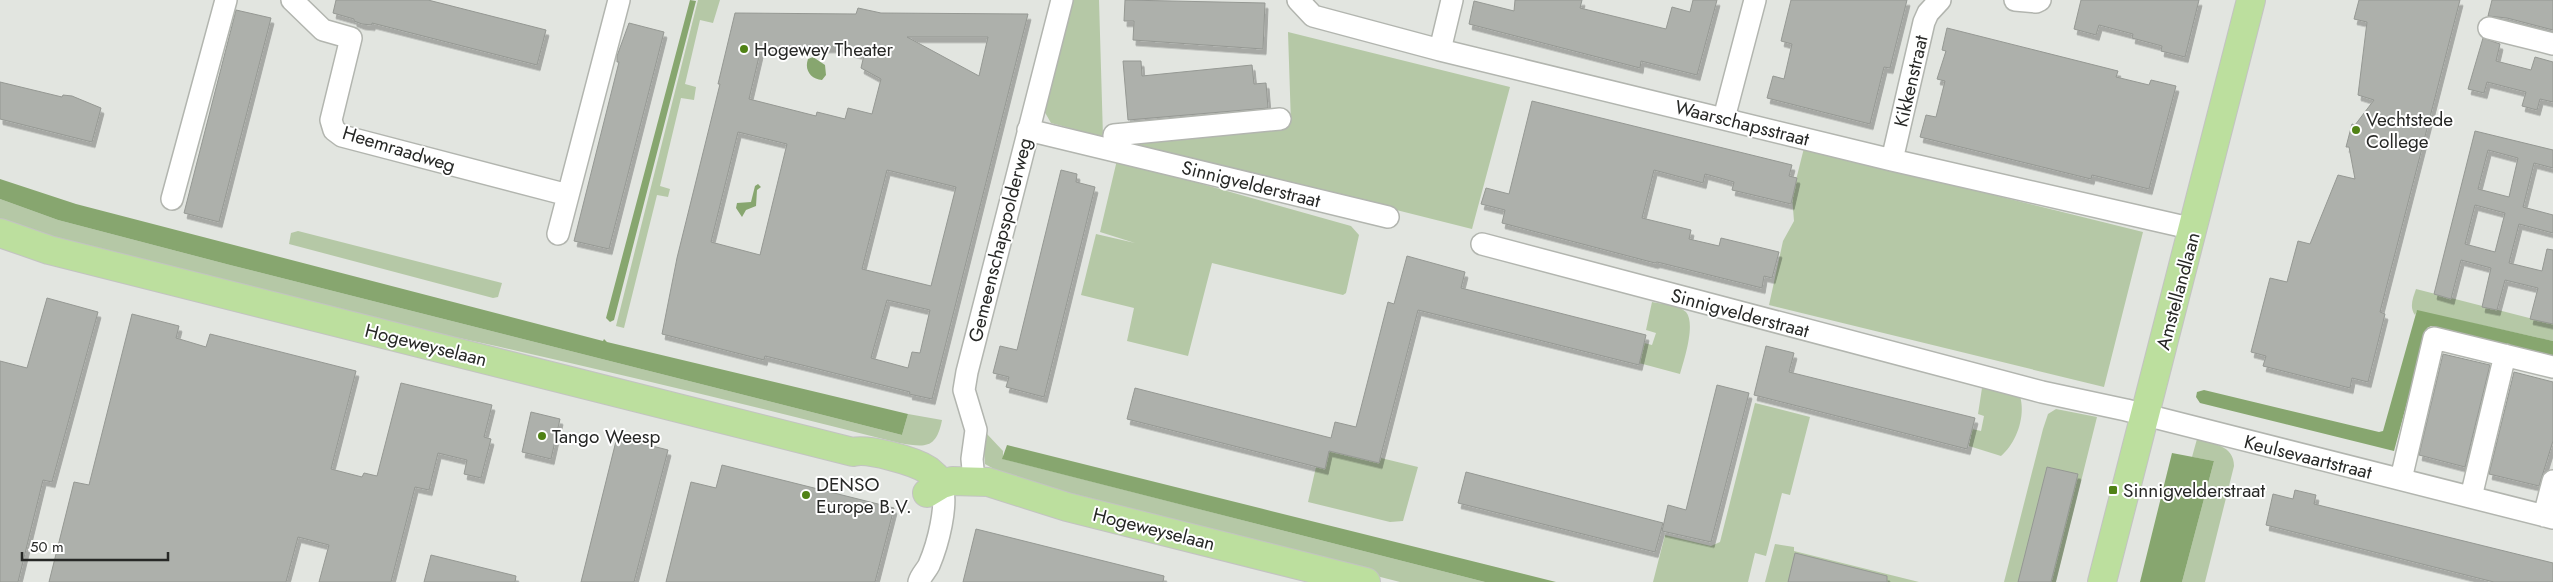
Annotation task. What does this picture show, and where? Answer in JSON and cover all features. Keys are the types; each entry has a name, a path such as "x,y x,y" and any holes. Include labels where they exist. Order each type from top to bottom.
{"main road":[{"name":"Amstellandlaan","path":"2102,582 2194,229 2251,0"},
{"name":"Hogeweyselaan","path":"0,233 49,250 853,452 858,461 911,478 921,486 934,489 974,480 988,482 1067,507 1366,582"}],"street":[{"path":"172,199 226,0"},
{"name":"Heemraadweg","path":"292,0 323,30 351,38 331,120 334,130 342,136 568,195"},
{"path":"558,234 620,0"},
{"name":"Gemeenschapspolderweg","path":"974,480 972,460 976,430 964,390 1062,0"},
{"name":"Waarschapsstraat","path":"1298,0 1313,16 1440,50 1892,160 2194,229"},
{"path":"1440,50 1452,0"},
{"path":"1724,118 1755,0"},
{"path":"2015,0 2036,2 2040,0"},
{"name":"Kikkenstraat","path":"1892,160 1924,22 1936,1"},
{"path":"2489,28 2553,44"},
{"name":"Sinnigvelderstraat","path":"1115,151 1114,135 1280,119"},
{"name":"Sinnigvelderstraat","path":"1028,130 1388,217"},
{"name":"Sinnigvelderstraat","path":"1482,244 1747,316 2146,416"},
{"path":"2401,479 2434,338 2553,367"},
{"path":"2471,497 2505,355"},
{"name":"Keulsevaartstraat","path":"2146,416 2549,517 2553,481"},
{"path":"920,579 917,563 934,489"}],"shaded area":[{"path":"690,0 696,1 614,320 610,322 606,318"},
{"path":"698,0 720,0 713,23 700,20 685,84 696,87 694,100 681,98 660,186 670,189 668,197 657,195 624,328 616,326"},
{"path":"1073,0 1099,0 1103,137 1051,123 1043,109 1066,16"},
{"path":"1288,32 1510,87 1472,229 1122,141 1291,124"},
{"path":"813,57 825,65 826,75 822,80 815,78 809,73 807,67 808,59"},
{"path":"1804,148 2143,232 2104,387 1769,305 1783,241 1794,221 1792,196"},
{"path":"1117,160 1351,226 1359,235 1346,293 1343,295 1212,263 1188,356 1127,341 1134,308 1081,295 1096,234 1135,243 1100,232"},
{"path":"0,179 76,204 603,341 604,339 607,342 908,414 902,435 230,265 58,220 0,199"},
{"path":"758,184 761,187 757,190 756,206 746,210 742,217 736,208 737,203 751,202 755,186"},
{"path":"0,199 58,220 902,435 908,414 942,420 933,442 922,445 899,443 587,367 239,289 118,257 0,219"},
{"path":"298,231 502,283 498,297 493,298 289,244 291,233"},
{"path":"2416,289 2553,324 2553,341 2417,311 2415,315 2412,306"},
{"path":"1652,302 1679,308 1686,312 1689,318 1690,333 1680,374 1639,363 1644,343 1652,345 1656,333 1646,330"},
{"path":"2417,310 2553,341 2553,356 2431,326 2427,328 2394,451 2200,403 2196,397 2197,392 2204,390 2379,432 2383,431"},
{"path":"1982,388 2020,396 2022,404 2021,421 2011,444 2001,456 1969,446 1972,429 1981,431 1984,416 1978,414"},
{"path":"1755,403 1810,417 1790,495 1782,493 1766,556 1755,553 1748,582 1653,582 1665,535 1711,546 1720,542"},
{"path":"2056,409 2097,417 2056,582 2004,582 2043,429 2048,414"},
{"path":"987,434 1003,451 1003,459 1485,582 1400,582 1024,486 985,464 984,451"},
{"path":"2197,439 2216,444 2227,450 2233,459 2234,466 2205,582 2182,582 2214,461 2192,457"},
{"path":"1007,445 1556,582 1485,582 1002,459"},
{"path":"1328,451 1379,463 1381,458 1418,467 1403,521 1390,522 1308,502 1316,467 1323,468"},
{"path":"2172,453 2214,461 2182,582 2140,582"},
{"path":"1775,544 1794,547 1794,551 1919,582 1765,582"}],"building":[{"path":"336,0 428,0 546,30 537,65 372,23 372,25 362,24 354,21 354,19 333,13"},
{"path":"1125,0 1265,3 1263,49 1133,40 1134,21 1124,21"},
{"path":"1515,0 1582,0 1580,8 1666,29 1672,7 1690,12 1693,0 1717,0 1697,75 1641,61 1640,68 1469,24 1474,1 1514,11"},
{"path":"1791,0 1907,0 1890,68 1884,67 1870,124 1767,98 1773,76 1784,79 1792,44 1781,41"},
{"path":"2081,0 2199,0 2185,57 2161,51 2162,46 2132,38 2133,34 2099,25 2096,35 2074,29"},
{"path":"2359,0 2460,0 2380,312 2385,314 2368,382 2352,378 2350,388 2263,366 2266,356 2251,352 2270,278 2287,282 2298,241 2310,244 2338,175 2355,179 2349,147 2346,147 2352,124 2355,125 2374,100 2358,95 2367,22 2354,19"},
{"path":"2492,0 2553,0 2553,30 2507,18 2488,16"},
{"path":"858,8 881,13 1028,14 932,399 765,356 764,360 662,334 677,258 720,84 718,84 735,13 856,14","holes":["907,37 988,37 979,76","836,47 864,55 861,68 881,79 872,114 848,108 845,119 817,112 816,116 749,99 761,48","738,132 787,144 760,255 711,242","887,170 956,187 931,286 862,269","887,300 930,310 920,353 912,352 908,368 871,358"]},
{"path":"236,10 271,18 219,222 184,213"},
{"path":"629,23 664,32 609,249 574,241 619,62 617,62 617,56"},
{"path":"1947,28 2118,71 2116,77 2149,85 2151,80 2176,86 2149,189 2092,175 2091,179 1920,137 1926,115 1936,117 1945,81 1937,79 1946,51 1942,50"},
{"path":"2483,38 2500,44 2496,61 2531,70 2535,57 2553,62 2553,102 2540,99 2537,110 2522,106 2526,92 2487,82 2484,93 2468,89"},
{"path":"1123,61 1141,61 1142,76 1252,65 1254,84 1266,83 1268,108 1128,120"},
{"path":"0,82 62,97 63,95 72,96 101,108 92,142 0,119"},
{"path":"1532,101 1792,165 1789,176 1797,178 1791,204 1732,190 1734,182 1705,174 1703,183 1654,170 1642,218 1691,230 1689,239 1719,246 1721,238 1779,252 1772,278 1764,276 1762,288 1655,263 1502,223 1505,210 1481,204 1486,188 1509,194"},
{"path":"2475,131 2553,150 2553,168 2534,163 2523,207 2553,215 2553,233 2519,224 2509,263 2542,271 2547,249 2553,250 2553,324 2530,319 2538,288 2505,280 2497,310 2482,307 2491,268 2461,260 2451,299 2434,294","holes":["2488,150 2518,158 2509,197 2478,189","2475,205 2505,213 2495,252 2465,244"]},
{"path":"1061,170 1077,174 1076,182 1095,187 1044,397 1006,387 1009,377 993,373 1000,346 1017,350"},
{"path":"1407,256 1465,272 1461,288 1646,335 1639,365 1418,310 1379,463 1329,451 1325,469 1127,419 1135,388 1331,438 1335,422 1356,427 1388,302 1394,304"},
{"path":"47,298 98,312 52,482 43,480 18,582 0,582 0,361 27,368"},
{"path":"132,314 179,326 176,338 206,347 210,334 356,371 331,469 362,477 364,473 377,476 401,383 492,405 484,437 491,439 481,478 464,474 467,460 438,453 429,490 415,487 391,582 319,582 329,545 298,537 286,582 49,582 74,482 89,485"},
{"path":"1766,346 1794,353 1789,372 1975,418 1967,449 1754,395"},
{"path":"2443,354 2490,365 2465,467 2419,455"},
{"path":"2514,372 2553,382 2553,441 2539,486 2489,474"},
{"path":"1717,385 1749,393 1711,542 1662,531 1668,505 1686,510"},
{"path":"531,412 560,419 551,459 522,452"},
{"path":"617,437 668,450 634,582 581,582"},
{"path":"722,465 894,508 875,582 666,582 691,482 716,488"},
{"path":"2047,467 2078,474 2051,582 2018,582"},
{"path":"1466,472 1663,523 1655,552 1458,503"},
{"path":"2295,490 2316,495 2314,504 2553,563 2553,582 2494,582 2266,525 2273,494 2293,499"},
{"path":"976,529 1164,576 1163,582 963,582"},
{"path":"1795,553 1887,576 1887,582 1788,582"},
{"path":"431,555 516,576 515,582 424,582"}],"place":[{"name":"Hogewey Theater","path":"744,49"},
{"name":"Vechtstede College","path":"2356,130"},
{"name":"Tango Weesp","path":"542,436"},
{"name":"Sinnigvelderstraat","path":"2113,490"},
{"name":"DENSO Europe B.V.","path":"806,495"}]}
